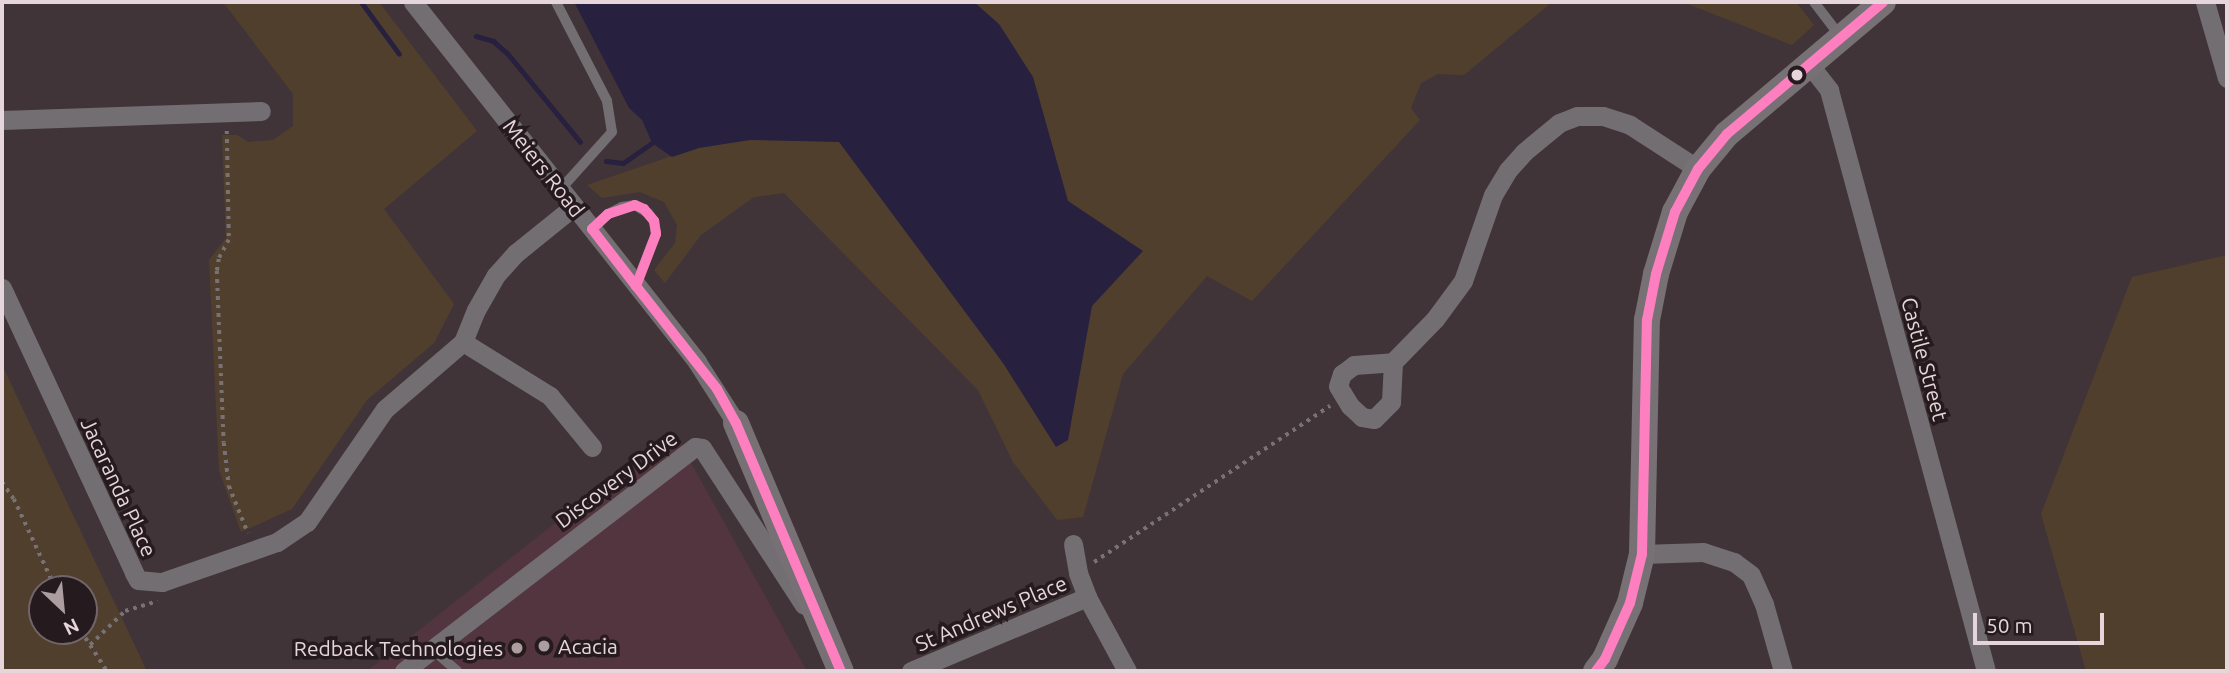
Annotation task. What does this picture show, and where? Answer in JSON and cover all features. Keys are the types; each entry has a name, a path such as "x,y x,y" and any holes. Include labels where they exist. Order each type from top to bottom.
{"street":[{"name":"Meiers Road","path":"413,2 704,371 736,423 836,660"},
{"path":"1596,671 1605,659 1630,603 1642,554 1647,320 1656,274 1675,212 1698,169 1727,134 1883,2"},
{"path":"2205,2 2227,78"},
{"name":"Castile Street","path":"1809,64 1829,90 1986,671"},
{"path":"2,120 261,111"},
{"path":"1393,362 1455,294 1493,195 1508,170 1524,152 1559,123 1577,116 1604,116 1630,125 1698,169"},
{"name":"Jacaranda Place","path":"2,288 134,573 138,580 162,582 277,541 294,532 315,513 385,409 463,342 476,310 496,275 516,253 573,207"},
{"path":"463,342 556,401 592,447"},
{"name":"Discovery Drive","path":"404,671 695,447 702,448 836,660"},
{"name":"St Andrews Place","path":"1073,544 1078,573 1087,597 1127,671"},
{"path":"1642,554 1703,552 1734,562 1751,575 1763,604 1783,671"},
{"name":"St Andrews Place","path":"911,671 1087,597"}],"lane":[{"path":"556,2 607,101 612,132 567,182"},
{"path":"1814,2 1840,37"},
{"path":"592,229 608,214 622,207 635,205 648,213 654,221 656,234 636,286"},
{"path":"432,649 457,671"}],"path":[{"path":"227,122 229,240 219,259 217,271 224,443 229,486 250,539"},
{"path":"1101,558 1336,402"},
{"path":"2,482 14,499 49,575"},
{"path":"98,637 125,611 163,598"},
{"path":"90,645 107,671"}],"shaded area":[{"path":"223,2 379,2 477,131 384,209 454,304 434,343 367,400 292,509 241,532 219,470 209,260 226,238 222,135 237,135 248,142 273,140 293,126 293,94"},
{"path":"574,2 1552,2 1464,75 1438,74 1421,83 1411,108 1420,120 1252,301 1207,276 1123,374 1083,517 1057,520 1013,462 978,390 784,193 754,197 701,235 665,283 654,270 675,243 677,225 664,202 640,192 602,198 587,185 672,156 652,143 642,120 629,108"},
{"path":"574,2 974,2 999,24 1033,77 1068,201 1143,251 1092,306 1068,440 1056,447 1003,363 839,142 750,140 699,148 672,157 652,143 642,120 629,108"},
{"path":"1683,2 1796,2 1814,25 1792,45"},
{"path":"2227,255 2227,671 2086,671 2041,514 2132,277"},
{"path":"2,365 145,667 145,671 2,671"},
{"path":"675,434 807,671 367,671 587,498"}],"waterway":[{"path":"361,2 399,54"},
{"path":"476,36 493,41 507,53 580,142"},
{"path":"606,161 623,163 652,143"}],"transit line":[{"path":"1596,671 1605,659 1630,603 1642,554 1647,320 1656,274 1675,212 1698,169 1727,134 1883,2"},
{"path":"635,205 644,209 654,221 656,234 636,286 592,229 608,214 635,205"},
{"path":"636,286 717,389 736,423 841,671"}],"place":[{"name":"Acacia","path":"544,646"},
{"name":"Redback Technologies","path":"517,648"}]}
